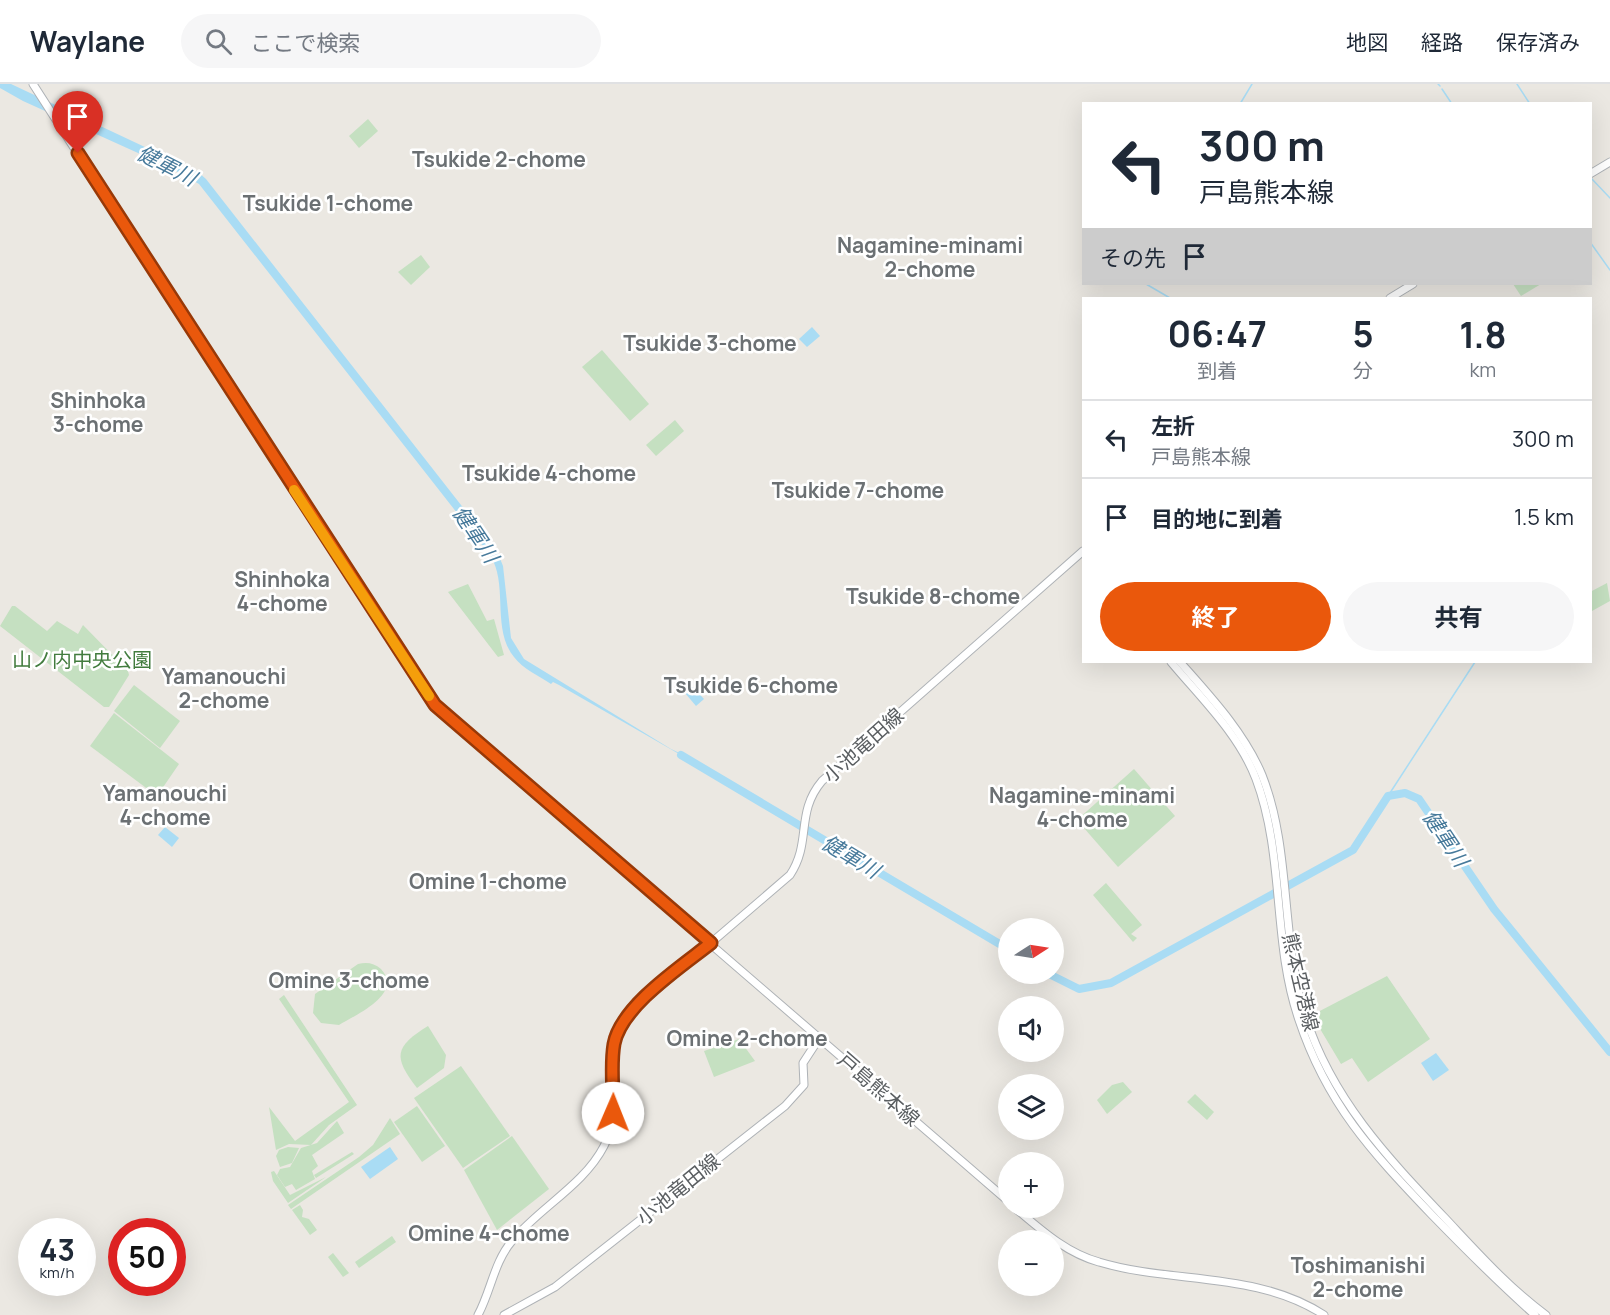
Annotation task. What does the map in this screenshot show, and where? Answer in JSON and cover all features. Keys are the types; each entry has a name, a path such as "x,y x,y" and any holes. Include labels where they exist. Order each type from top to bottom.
{"main road":[{"name":"戸島熊本線","path":"33,84 435,705 998,1192"},
{"path":"1592,173 1610,162"},
{"path":"1392,297 1411,285"},
{"name":"小池竜田線","path":"478,1315 503,1253 524,1228 592,1164 604,1147 612,1122 614,1042 621,1025 640,1002 790,875 799,859 807,803 822,781 1082,555"},
{"name":"熊本空港線","path":"1172,663 1232,737 1255,777 1269,831 1283,951 1295,1008 1309,1046 1332,1096 1356,1131 1390,1171 1495,1280 1535,1315"},
{"name":"熊本空港線","path":"1181,663 1242,738 1261,774 1278,836 1288,931 1299,996 1312,1037 1332,1081 1363,1128 1389,1160 1505,1281 1546,1315"},
{"name":"小池竜田線","path":"504,1315 555,1287 785,1106 804,1085 803,1063 820,1037"},
{"path":"1028,1218 1065,1247 1097,1262 1275,1292 1323,1315"}],"green space":[{"path":"368,119 378,131 359,148 349,136"},
{"path":"421,255 430,267 411,285 398,272"},
{"path":"1514,285 1539,285 1521,296"},
{"path":"602,350 649,404 630,421 582,367"},
{"path":"675,420 684,431 656,456 646,445"},
{"path":"1607,583 1610,601 1592,611 1592,591"},
{"path":"468,584 487,621 494,619 504,655 498,657 448,592"},
{"name":"山ノ内中央公園","path":"12,606 47,631 57,621 78,634 83,625 128,671 129,675 109,707 104,707 0,626"},
{"path":"134,685 180,721 160,748 114,711"},
{"path":"114,713 179,764 157,796 90,746"},
{"path":"1134,769 1175,816 1118,867 1077,820"},
{"path":"1106,883 1142,925 1131,934 1137,938 1133,942 1093,895"},
{"path":"370,963 381,969 386,978 386,987 382,995 375,1003 339,1025 321,1023 313,1013 315,994 358,964"},
{"path":"1387,976 1430,1039 1368,1082 1352,1058 1341,1064 1316,1022 1314,1014"},
{"path":"284,995 357,1105 329,1125 311,1145 289,1144 276,1150 269,1107 295,1141 349,1102 279,999"},
{"path":"428,1026 446,1055 444,1068 417,1088 404,1068 401,1053 409,1040"},
{"path":"739,1039 755,1061 714,1077 704,1051"},
{"path":"461,1066 510,1136 463,1168 414,1098"},
{"path":"1123,1082 1132,1092 1107,1114 1097,1100 1112,1085"},
{"path":"1195,1094 1214,1112 1207,1120 1187,1102"},
{"path":"417,1106 445,1146 422,1162 394,1122"},
{"path":"390,1118 400,1134 291,1209 288,1205 373,1145"},
{"path":"337,1121 344,1133 312,1155 318,1166 312,1171 315,1179 296,1190 292,1184 285,1187 277,1175 280,1169 290,1167 301,1148 317,1143"},
{"path":"512,1136 549,1189 497,1230 464,1170"},
{"path":"288,1147 299,1148 292,1163 280,1167 276,1156 279,1150"},
{"path":"352,1152 354,1154 316,1178 314,1175"},
{"path":"274,1171 290,1195 326,1177 288,1203 273,1181 271,1172"},
{"path":"300,1205 303,1210 302,1217 309,1219 317,1230 310,1235 292,1210"},
{"path":"392,1236 396,1242 359,1268 355,1262"},
{"path":"333,1253 349,1273 343,1277 328,1257"}],"water":[{"path":"0,84 11,84 198,172 206,179 497,551 503,566 511,638 524,659 671,749 692,759 700,766 559,685 553,682 551,684 526,669 514,657 503,633 499,580 490,555 199,184 169,167 23,101 0,88"},
{"path":"812,327 820,336 807,347 799,339"},
{"path":"692,686 704,699 696,706 685,693"},
{"path":"165,827 179,838 172,847 158,835"},
{"path":"1436,1053 1449,1070 1433,1081 1421,1063"},
{"path":"390,1147 398,1159 370,1179 361,1167"}],"waterway":[{"path":"1241,102 1252,84"},
{"path":"1517,84 1529,102"},
{"path":"1442,89 1451,102"},
{"path":"1592,179 1610,198"},
{"path":"1592,245 1610,270"},
{"path":"1148,285 1168,297"},
{"path":"1388,796 1474,663"},
{"name":"健軍川","path":"681,755 998,943"},
{"name":"健軍川","path":"1064,982 1079,989 1111,983 1353,850 1388,796 1405,793 1419,799 1494,909 1610,1052"}],"slow traffic":[{"path":"294,490 429,696"}],"district":[{"name":"Tsukide 2-chome","path":"499,159"},
{"name":"Tsukide 1-chome","path":"328,203"},
{"name":"Nagamine-minami 2-chome","path":"930,257"},
{"name":"Tsukide 3-chome","path":"710,343"},
{"name":"Shinhoka 3-chome","path":"98,412"},
{"name":"Tsukide 4-chome","path":"549,473"},
{"name":"Tsukide 7-chome","path":"858,490"},
{"name":"Shinhoka 4-chome","path":"282,591"},
{"name":"Tsukide 8-chome","path":"933,596"},
{"name":"Tsukide 6-chome","path":"751,685"},
{"name":"Yamanouchi 2-chome","path":"224,688"},
{"name":"Yamanouchi 4-chome","path":"165,805"},
{"name":"Nagamine-minami 4-chome","path":"1082,807"},
{"name":"Omine 1-chome","path":"488,881"},
{"name":"Omine 3-chome","path":"349,980"},
{"name":"Omine 2-chome","path":"747,1038"},
{"name":"Omine 4-chome","path":"489,1233"},
{"name":"Toshimanishi 2-chome","path":"1358,1277"}],"route":[{"path":"78,153 345,570 435,705 711,943 640,1002 621,1025 614,1042 612,1060 613,1113"}]}
